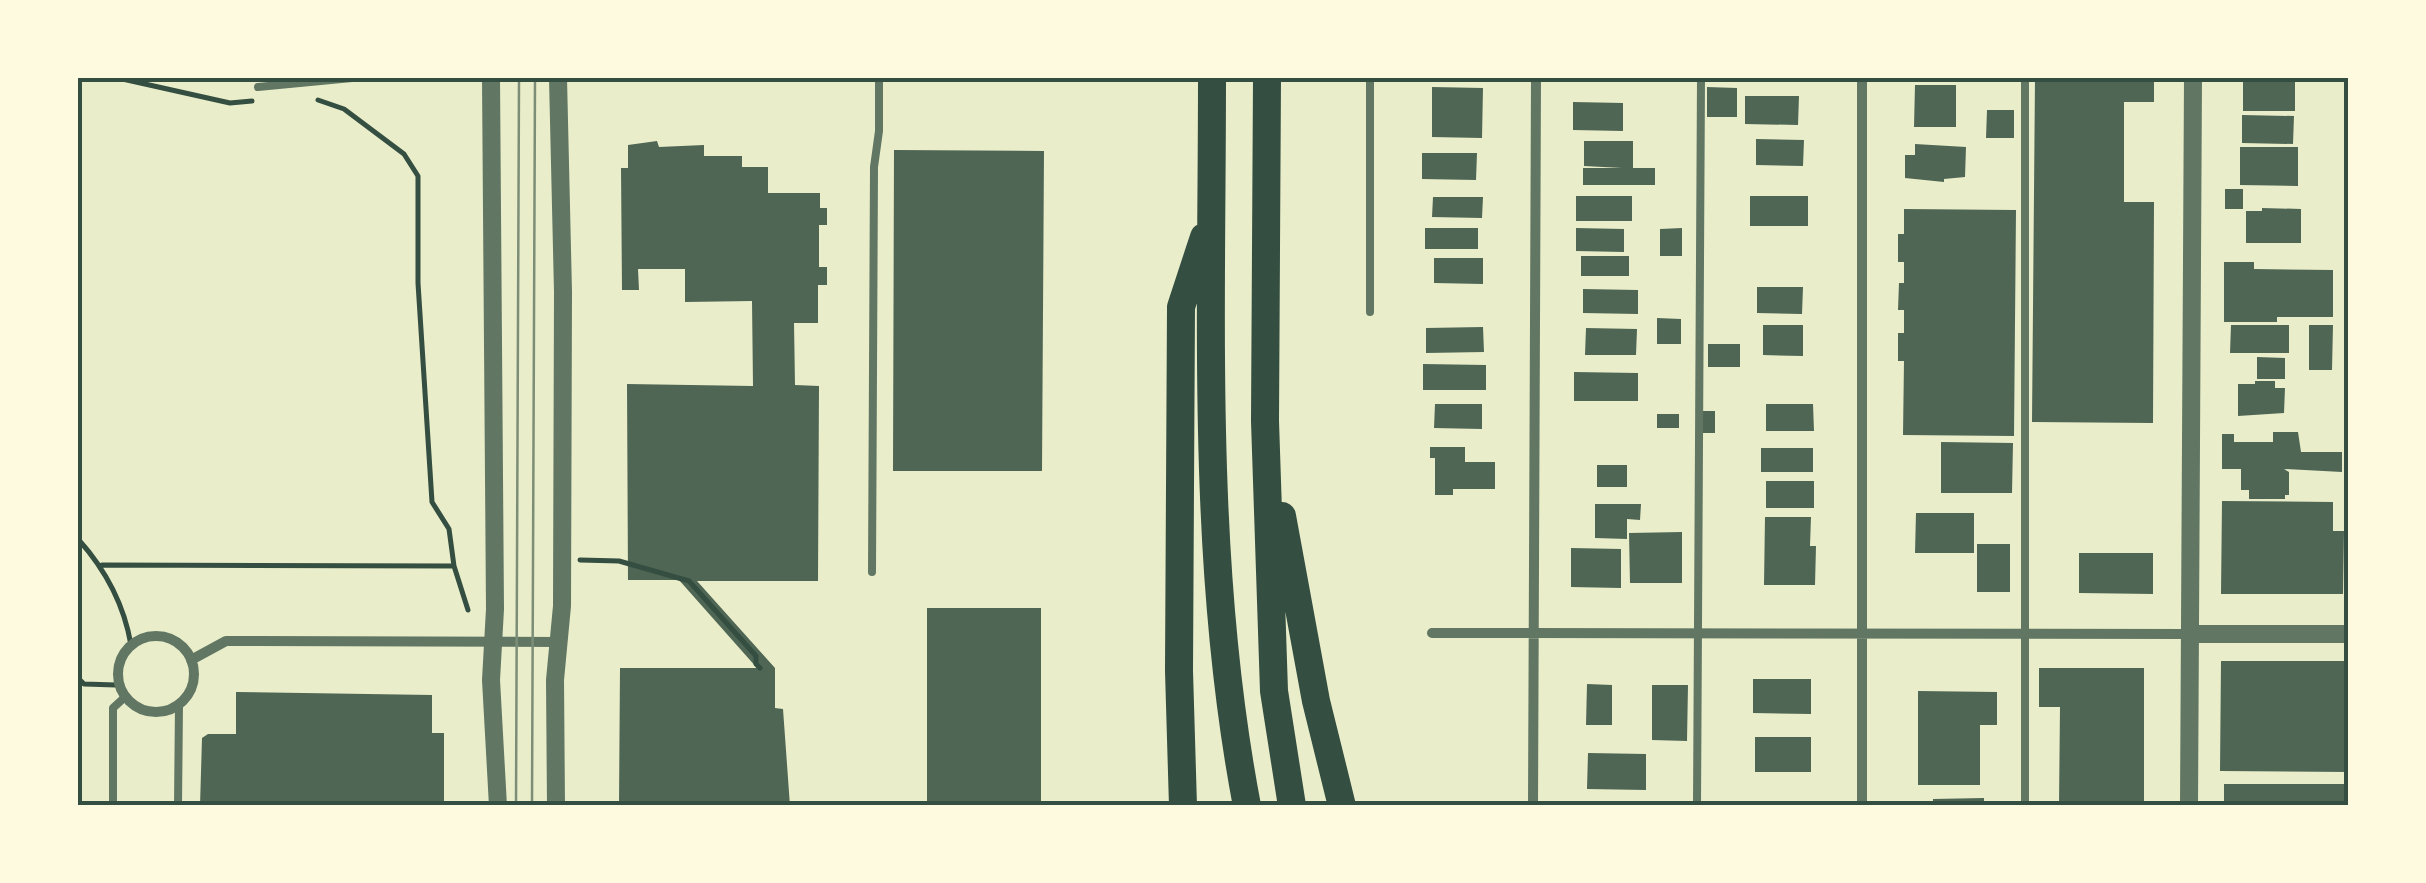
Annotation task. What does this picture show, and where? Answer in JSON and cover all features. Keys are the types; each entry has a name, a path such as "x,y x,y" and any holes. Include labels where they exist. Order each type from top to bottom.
{"highway":[{"path":"1212,78 1216,525 1222,638 1247,806"},
{"path":"1268,78 1265,422 1274,691 1292,806"},
{"path":"1183,806 1179,670 1181,306 1212,212"},
{"path":"1265,422 1316,701 1342,806"}],"street":[{"path":"491,78 491,680 498,806"},
{"path":"556,806 564,196 558,78"},
{"path":"1533,806 1536,78"},
{"path":"1862,78 1862,806"},
{"path":"2189,806 2193,78"},
{"path":"1432,633 2348,634"},
{"path":"150,636 170,639 191,660 193,684 180,704 156,712 133,706 124,697 119,684 119,663 131,645 150,636"},
{"path":"191,660 226,642 558,642"}],"lane":[{"path":"258,87 352,78"},
{"path":"872,572 874,167 879,78"},
{"path":"1370,78 1370,312"},
{"path":"1697,806 1702,78"},
{"path":"2025,78 2025,806"},
{"path":"113,806 113,708 124,697"},
{"path":"178,806 180,704"}],"path":[{"path":"118,78 230,103 265,100"},
{"path":"300,98 344,109 404,154 418,176 418,283 432,502 449,530 454,566 468,610"},
{"path":"78,539 102,565 128,625 131,645"},
{"path":"562,560 619,561 690,581 756,656 760,668"},
{"path":"102,565 454,566"},
{"path":"78,678 84,684 119,684"}],"building":[{"path":"2035,78 2154,78 2154,102 2124,102 2124,202 2154,202 2153,423 2032,422"},
{"path":"2243,82 2295,82 2295,111 2243,111"},
{"path":"1915,85 1956,85 1956,127 1914,127"},
{"path":"1432,87 1483,88 1482,138 1432,137"},
{"path":"1707,87 1737,88 1737,117 1707,117"},
{"path":"1745,96 1799,96 1798,125 1745,124"},
{"path":"1573,102 1623,103 1623,131 1573,130"},
{"path":"1987,110 2014,110 2014,138 1986,138"},
{"path":"2242,115 2294,116 2293,144 2242,143"},
{"path":"1756,139 1804,140 1803,166 1756,165"},
{"path":"657,141 659,147 704,145 704,156 742,156 742,167 768,167 768,193 820,193 820,208 827,208 827,225 819,225 819,267 827,267 827,285 818,285 818,323 794,323 795,385 819,386 818,581 697,581 775,668 775,708 783,709 790,806 619,806 620,668 757,668 679,580 628,580 627,384 753,386 752,301 685,302 685,269 638,269 639,290 622,290 621,168 628,168 628,145"},
{"path":"1584,141 1633,141 1633,168 1655,168 1655,185 1583,185 1583,168 1622,168 1584,166"},
{"path":"1915,144 1966,147 1965,177 1944,182 1905,178 1905,155 1915,155"},
{"path":"2240,147 2298,147 2298,186 2240,185"},
{"path":"894,150 1044,151 1042,471 893,471"},
{"path":"1422,153 1477,153 1476,180 1422,179"},
{"path":"2225,189 2243,189 2243,209 2225,209"},
{"path":"1576,196 1632,196 1632,221 1576,221"},
{"path":"1750,196 1808,196 1808,226 1750,226"},
{"path":"1433,197 1483,197 1482,218 1432,217"},
{"path":"1904,209 2016,210 2014,436 1903,435 1904,361 1898,361 1898,333 1904,333 1904,310 1898,310 1904,262 1898,262 1898,234 1904,234"},
{"path":"2301,209 2301,243 2246,243 2246,211"},
{"path":"1425,228 1478,228 1478,249 1425,249"},
{"path":"1576,228 1624,229 1624,252 1576,251"},
{"path":"1682,228 1682,256 1660,256 1660,229"},
{"path":"1581,256 1629,256 1629,276 1581,276"},
{"path":"1434,258 1483,258 1483,284 1434,283"},
{"path":"2224,262 2254,262 2254,269 2333,270 2333,317 2224,322"},
{"path":"1757,287 1803,287 1802,314 1757,313"},
{"path":"1583,289 1638,290 1638,314 1583,313"},
{"path":"1657,318 1681,319 1681,344 1657,344"},
{"path":"1763,325 1803,325 1803,356 1763,355"},
{"path":"2231,325 2289,325 2289,353 2230,353"},
{"path":"2309,325 2333,325 2332,370 2309,370"},
{"path":"1483,327 1484,352 1426,353 1426,328"},
{"path":"1586,328 1637,329 1636,355 1585,355"},
{"path":"1708,344 1740,344 1740,367 1708,367"},
{"path":"2257,357 2285,358 2285,379 2257,379"},
{"path":"1423,364 1486,365 1486,390 1423,390"},
{"path":"1574,372 1638,373 1638,401 1574,401"},
{"path":"2275,381 2275,388 2285,388 2284,413 2238,416 2238,384"},
{"path":"1435,404 1482,404 1482,429 1434,428"},
{"path":"1766,404 1813,404 1814,431 1766,431"},
{"path":"1703,411 1715,411 1715,433 1703,433"},
{"path":"1657,414 1679,414 1679,428 1657,428"},
{"path":"2273,432 2298,432 2301,452 2342,452 2342,472 2284,469 2289,472 2289,495 2285,499 2249,499 2249,490 2241,490 2241,469 2222,469 2222,434 2234,434 2234,442 2273,442"},
{"path":"1941,442 2013,443 2012,493 1941,493"},
{"path":"1430,447 1465,447 1465,462 1495,462 1495,489 1453,489 1453,495 1435,495 1435,458 1430,458"},
{"path":"1761,448 1813,448 1813,472 1761,472"},
{"path":"1597,465 1627,465 1627,487 1597,487"},
{"path":"1766,481 1814,481 1814,508 1766,508"},
{"path":"2222,501 2333,502 2333,531 2344,531 2343,594 2221,594"},
{"path":"1595,504 1641,504 1640,520 1627,519 1627,539 1595,538"},
{"path":"1916,513 1974,513 1974,553 1915,553"},
{"path":"1765,517 1811,517 1810,546 1816,546 1815,585 1764,585"},
{"path":"1682,532 1682,583 1630,583 1629,533"},
{"path":"1977,544 2010,544 2010,592 1977,592"},
{"path":"1571,548 1621,549 1621,588 1571,587"},
{"path":"2079,553 2153,553 2153,594 2079,593"},
{"path":"927,608 1041,608 1041,806 927,806"},
{"path":"2221,661 2348,661 2348,772 2220,771"},
{"path":"2039,668 2144,668 2144,806 2059,806 2060,707 2039,707"},
{"path":"1753,679 1811,679 1811,714 1753,713"},
{"path":"1587,684 1612,685 1612,725 1586,725"},
{"path":"1652,685 1688,685 1687,741 1652,740"},
{"path":"1918,691 1997,692 1997,725 1980,725 1980,785 1918,785"},
{"path":"236,692 432,695 432,733 444,733 444,806 200,806 202,738 208,734 236,734"},
{"path":"1755,737 1811,737 1811,772 1755,772"},
{"path":"1588,753 1646,754 1646,790 1587,789"},
{"path":"2224,784 2348,784 2348,806 2224,806"},
{"path":"1984,798 1984,806 1933,806 1933,799"}],"tram line":[{"path":"516,806 519,78"},
{"path":"532,806 535,78"}]}
